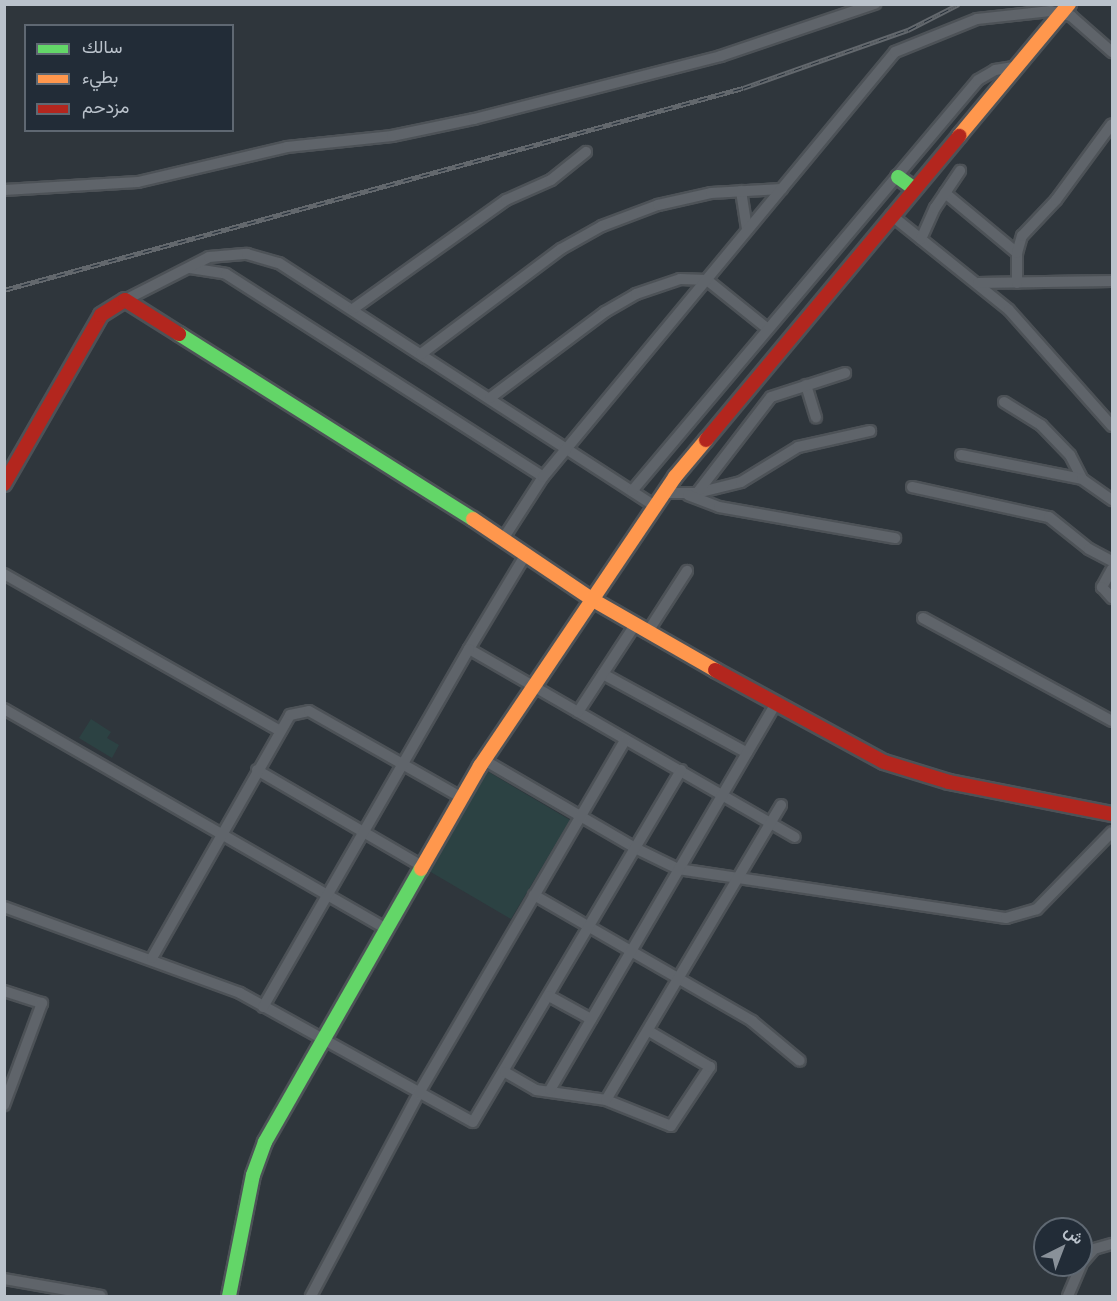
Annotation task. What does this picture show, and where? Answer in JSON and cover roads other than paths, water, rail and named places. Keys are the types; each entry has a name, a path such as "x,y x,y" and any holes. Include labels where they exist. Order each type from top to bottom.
{"main road":[{"path":"229,1296 253,1175 265,1142 321,1039 484,760 663,493 913,188 1066,8"},
{"path":"898,177 913,188"},
{"path":"4,484 101,315 125,300 411,477 592,600 843,743 905,770 971,787 1113,814"}],"street":[{"path":"4,190 138,182 287,147 392,136 462,122 721,56 875,4"},
{"path":"503,539 543,477 895,52 977,19 1066,8 1113,52"},
{"path":"632,491 978,80 995,70 1014,67"},
{"path":"1017,283 1017,253 1022,236 1056,200 1113,124"},
{"path":"353,309 506,200 551,180 586,152"},
{"path":"921,239 945,193 960,171"},
{"path":"422,354 580,236 658,205 711,193 782,189"},
{"path":"741,191 747,230"},
{"path":"945,193 1017,253"},
{"path":"891,215 978,283 1032,333 1108,415 1113,426"},
{"path":"125,300 187,268 228,253 263,257 298,274 353,309 654,506"},
{"path":"187,268 207,268 226,274 543,477"},
{"path":"490,398 574,333 636,294 680,279 706,280 768,329"},
{"path":"978,283 1113,281"},
{"path":"693,494 767,401 781,392 845,373"},
{"path":"806,385 816,418"},
{"path":"1004,402 1041,425 1070,455 1082,479"},
{"path":"663,493 693,494 756,476 798,447 870,431"},
{"path":"961,455 1082,479 1113,500"},
{"path":"912,487 1049,517 1089,549 1113,561"},
{"path":"693,494 719,507 895,538"},
{"path":"263,1007 526,554"},
{"path":"1113,569 1102,587 1113,598"},
{"path":"647,633 687,571"},
{"path":"4,574 280,731"},
{"path":"923,618 1113,721"},
{"path":"578,712 634,625"},
{"path":"470,649 795,837"},
{"path":"603,674 747,753"},
{"path":"550,1090 776,704"},
{"path":"4,709 386,929"},
{"path":"152,958 290,715 309,711 462,798"},
{"path":"311,1296 419,1093 625,740"},
{"path":"484,760 635,848 678,869 1006,918 1022,916 1049,899 1113,832"},
{"path":"257,770 422,866"},
{"path":"4,908 152,958 224,986 473,1122 505,1072 681,770"},
{"path":"606,1100 679,981 781,805"},
{"path":"534,895 630,953 768,1031 800,1062"},
{"path":"4,991 42,1003 4,1105"},
{"path":"549,996 591,1019"},
{"path":"505,1072 536,1090 550,1090 606,1100 671,1126 710,1067 649,1031"},
{"path":"1093,1251 1113,1244"},
{"path":"1068,1296 1076,1277"},
{"path":"4,1279 101,1296"}],"railway":[{"path":"4,290 743,88 908,30 959,4"}]}
